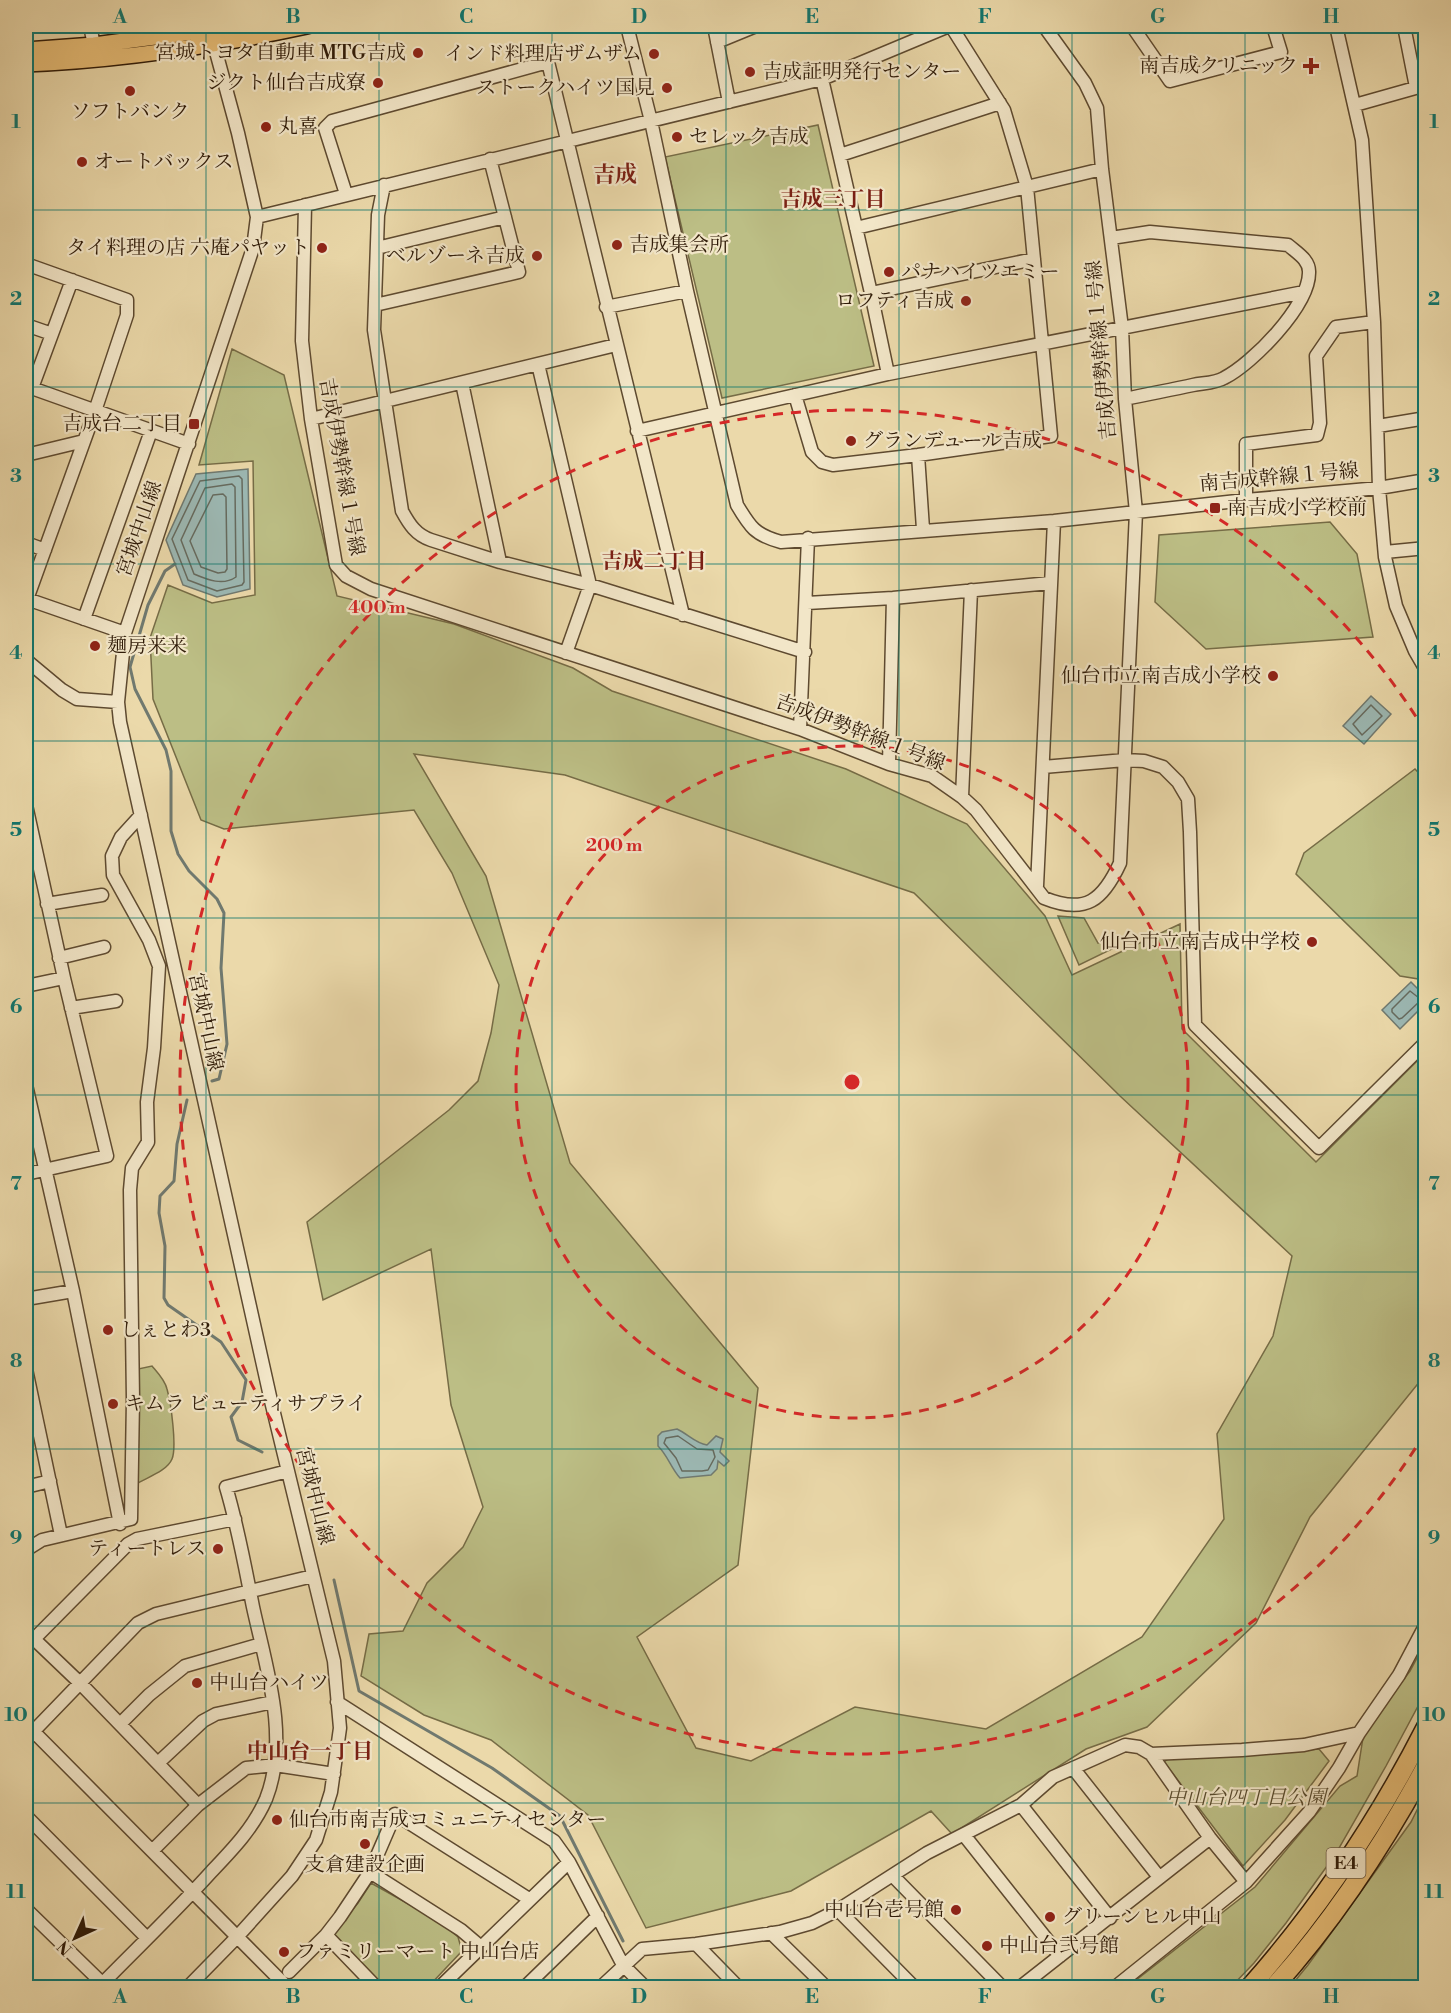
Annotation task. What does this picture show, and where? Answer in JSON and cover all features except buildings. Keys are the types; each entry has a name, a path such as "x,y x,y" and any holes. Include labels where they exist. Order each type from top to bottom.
{"highway":[{"name":"E4","path":"1249,1988 1317,1906 1369,1826 1425,1726"},
{"name":"E4","path":"1273,1988 1332,1918 1387,1834 1425,1766"}],"main road":[{"path":"26,64 149,53 238,26"},
{"path":"26,50 306,26"}],"street":[{"path":"90,26 94,45"},
{"name":"南吉成幹線１号線","path":"627,26 651,121 687,291 737,505 749,526 763,537 781,542 808,538 1054,521 1379,488 1425,480"},
{"path":"714,26 729,102"},
{"path":"717,42 756,26"},
{"path":"257,217 822,79 950,26 1004,110 1027,187 1051,436 833,465 822,462 812,452 795,395"},
{"name":"吉成伊勢幹線１号線","path":"304,205 302,341 311,419 336,566 346,576 371,589 800,729 890,764 932,776 963,797 976,810 1044,898 1059,904 1082,905 1099,898 1112,880 1120,862 1136,512 1125,399 1122,328 1102,169 1097,108 1085,83 1044,26"},
{"path":"1135,26 1170,81 1281,52 1273,26"},
{"path":"1336,26 1362,140 1374,322 1379,488 1385,552 1396,606 1425,670"},
{"path":"1355,105 1421,86 1404,26"},
{"name":"宮城中山線","path":"187,1988 292,1876 316,1840 331,1792 340,1728 334,1661 191,1049 120,722 118,702 125,633 253,248 257,217 238,133 211,34"},
{"path":"346,194 325,128 332,121 548,62 683,615"},
{"path":"822,79 872,293 888,374"},
{"path":"840,155 1000,103"},
{"path":"375,305 519,272 490,159"},
{"path":"856,228 1102,169"},
{"path":"384,185 378,215 374,330 402,511 411,526 425,538 590,585 805,652"},
{"path":"377,248 505,217"},
{"path":"1111,238 1162,232 1288,245 1305,259 1310,273 1304,292 1291,314 1268,345 1249,363 1222,380 1125,399"},
{"path":"872,293 1035,259"},
{"path":"26,264 127,300 127,315 95,411 26,601 125,633"},
{"path":"72,280 52,334 28,387 189,444"},
{"path":"606,307 687,291"},
{"path":"637,430 888,374 1304,292"},
{"path":"1246,500 1246,444 1317,435 1320,423 1316,356 1336,327 1374,322"},
{"path":"26,325 52,334"},
{"path":"311,419 616,345"},
{"path":"538,364 590,585 566,653"},
{"path":"462,383 500,561"},
{"path":"1378,426 1425,418"},
{"path":"84,619 151,431"},
{"path":"26,455 84,441"},
{"path":"918,455 923,530"},
{"path":"1037,886 1054,521"},
{"path":"800,729 808,538"},
{"path":"26,543 45,550"},
{"path":"1385,552 1425,548"},
{"path":"807,603 893,598 1050,583"},
{"path":"963,797 971,590"},
{"path":"890,764 893,598"},
{"path":"26,660 76,699 118,702"},
{"path":"1043,767 1125,760 1144,761 1163,768 1178,782 1188,799 1195,1025 1319,1148 1425,1042"},
{"path":"26,805 59,958 107,1156 26,1174"},
{"path":"26,1550 42,1540 120,1524 131,1519 133,1399 130,1190 132,1168 148,1142 147,1102 154,1048 159,966 149,940 113,875 111,856 121,837 141,815"},
{"path":"47,904 102,895"},
{"path":"59,958 104,947"},
{"path":"26,986 64,978"},
{"path":"71,1008 116,1001"},
{"path":"26,1085 73,1291 120,1524"},
{"path":"26,1299 73,1291"},
{"path":"26,1369 31,1422 50,1481 61,1535"},
{"path":"26,1909 100,1985 193,1892 238,1844 255,1820 266,1798 275,1765 273,1702 235,1519 226,1487 288,1471"},
{"path":"26,1487 50,1481"},
{"path":"198,1805 34,1639 128,1544 137,1539 235,1519"},
{"path":"288,1988 152,1851 28,1731 80,1683 138,1623 156,1614 313,1576"},
{"path":"1114,1988 1246,1882 1309,1812 1340,1768 1359,1732 1399,1675 1425,1624"},
{"path":"120,1724 149,1695 185,1665 261,1644"},
{"path":"158,1763 203,1721 216,1714 273,1702"},
{"path":"337,1702 554,1841 569,1862 623,1965 646,1988"},
{"path":"1151,1754 1304,1745 1359,1732"},
{"path":"600,1988 642,1949 771,1933 812,1923 838,1910 927,1853 1021,1805 1053,1777 1125,1745 1139,1747 1151,1754 1210,1838 1246,1882"},
{"path":"152,1851 198,1805 246,1768 275,1765 334,1774"},
{"path":"1073,1768 1159,1877"},
{"path":"1021,1805 1110,1918"},
{"path":"279,1979 326,1935 370,1872 395,1814 529,1899"},
{"path":"26,1816 147,1938"},
{"path":"964,1835 1060,1956"},
{"path":"1019,1988 1210,1838"},
{"path":"439,1988 569,1862"},
{"path":"370,1872 461,1930 481,1947"},
{"path":"893,1876 1003,1988"},
{"path":"838,1910 915,1988"},
{"path":"524,1988 597,1916"},
{"path":"771,1933 827,1988"},
{"path":"326,1935 377,1988"},
{"path":"696,1944 739,1988"}],"green space":[{"path":"818,125 874,366 722,398 665,157"},
{"path":"232,349 284,375 337,596 454,624 573,668 612,691 846,769 967,824 1045,916 1072,975 1180,924 1182,1029 1316,1162 1425,1053 1425,1375 1310,1517 1256,1623 1147,1727 1086,1749 952,1834 931,1811 791,1891 646,1928 588,1815 491,1740 424,1715 361,1676 369,1634 403,1631 427,1583 463,1547 483,1507 451,1405 431,1249 323,1300 307,1222 449,1110 478,1081 491,1033 499,985 452,873 414,810 224,829 201,820 153,699 150,638 168,585 212,603 255,595 253,461 199,465","holes":["414,754 565,775 914,893 1120,1096 1292,1256 1273,1336 1217,1434 1224,1519 1142,1637 986,1729 855,1707 751,1761 696,1748 637,1637 738,1565 758,1388 570,1163 486,876"]},
{"path":"1330,522 1357,554 1373,637 1206,649 1155,602 1159,535"},
{"path":"1415,769 1426,781 1425,980 1400,976 1296,874 1304,853"},
{"path":"1058,916 1084,918 1098,943 1112,938 1116,947 1079,965"},
{"path":"152,1366 167,1389 174,1445 170,1463 138,1483 138,1369"},
{"path":"1425,1643 1425,1693 1386,1766 1335,1855 1254,1963 1231,1987 1126,1988 1255,1887 1340,1786 1357,1776 1364,1731 1410,1671"},
{"name":"中山台四丁目公園","path":"1319,1749 1329,1761 1285,1820 1243,1866 1164,1762 1168,1759"},
{"path":"1425,1794 1425,1987 1290,1987 1411,1822"},
{"path":"371,1883 439,1921 458,1937 462,1951 428,1987 382,1987 331,1935 358,1903"}],"water":[{"path":"248,469 250,589 217,597 183,585 166,540 196,474"},
{"path":"1371,696 1391,714 1364,744 1343,726"},
{"path":"1411,982 1425,996 1425,1004 1400,1029 1382,1010"},
{"path":"677,1429 707,1445 716,1436 723,1439 720,1452 729,1461 724,1466 718,1461 717,1469 711,1475 680,1478 658,1446 658,1436 662,1432"}],"waterway":[{"path":"175,564 165,571 148,605 130,667 135,689 166,750 171,771 171,831 178,854 189,871 217,899 224,913 221,968 227,1044 219,1079 212,1081"},
{"path":"187,1100 177,1144 174,1181 160,1196 159,1213 165,1246 164,1298 168,1305 221,1342 246,1380 242,1402 231,1417 238,1440 262,1452"},
{"path":"334,1580 359,1691 492,1768 560,1816 623,1941"},
{"path":"611,1988 625,1974"}],"place":[{"name":"宮城トヨタ自動車 MTG吉成","path":"418,53"},
{"name":"インド料理店ザムザム","path":"654,54"},
{"name":"南吉成クリニック","path":"1311,66"},
{"name":"吉成証明発行センター","path":"750,72"},
{"name":"ジクト仙台吉成寮","path":"378,83"},
{"name":"ストークハイツ国見","path":"667,88"},
{"name":"ソフトバンク","path":"130,91"},
{"name":"丸喜","path":"266,127"},
{"name":"セレック吉成","path":"677,137"},
{"name":"オートバックス","path":"82,162"},
{"name":"吉成集会所","path":"617,245"},
{"name":"タイ料理の店 六庵パヤット","path":"322,248"},
{"name":"ベルゾーネ吉成","path":"537,256"},
{"name":"パナハイツエミー","path":"889,272"},
{"name":"ロフティ吉成","path":"966,301"},
{"name":"吉成台二丁目","path":"194,424"},
{"name":"グランデュール吉成","path":"851,441"},
{"name":"南吉成小学校前","path":"1215,508"},
{"name":"麺房来来","path":"95,646"},
{"name":"仙台市立南吉成小学校","path":"1273,676"},
{"name":"仙台市立南吉成中学校","path":"1312,942"},
{"name":"しぇとわ3","path":"108,1330"},
{"name":"キムラ ビューティサプライ","path":"113,1404"},
{"name":"ティートレス","path":"218,1549"},
{"name":"中山台ハイツ","path":"197,1683"},
{"name":"仙台市南吉成コミュニティセンター","path":"277,1820"},
{"name":"支倉建設企画","path":"365,1844"},
{"name":"中山台壱号館","path":"956,1910"},
{"name":"グリーンヒル中山","path":"1050,1917"},
{"name":"中山台弐号館","path":"987,1946"},
{"name":"ファミリーマート 中山台店","path":"284,1952"}],"district":[{"name":"吉成","path":"615,175"},
{"name":"吉成三丁目","path":"833,200"},
{"name":"吉成二丁目","path":"654,562"},
{"name":"中山台一丁目","path":"310,1752"}]}
